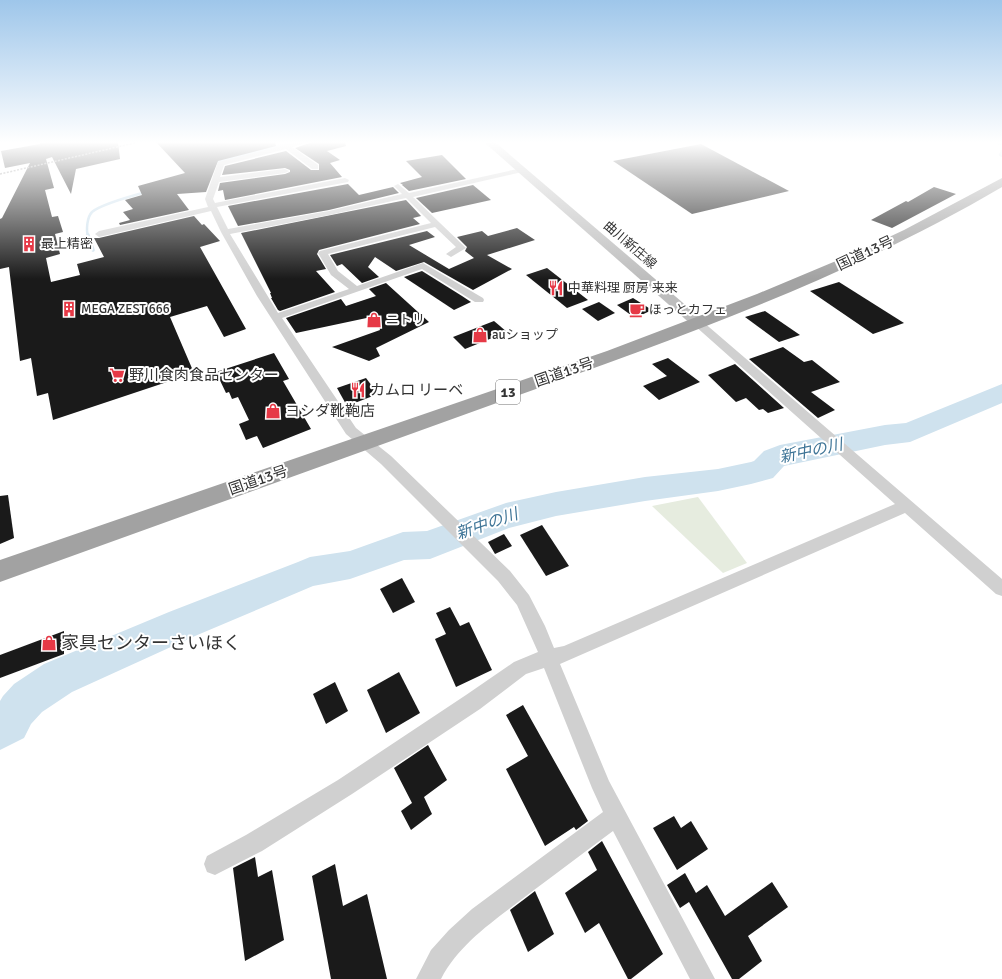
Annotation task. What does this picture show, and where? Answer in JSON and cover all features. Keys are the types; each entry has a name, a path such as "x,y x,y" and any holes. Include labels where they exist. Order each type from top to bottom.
{"highway":[{"name":"国道13号","path":"0,571 613,355 698,323 794,285 877,248 960,207 992,188"}],"main road":[{"name":"曲川新庄線","path":"542,188 698,323"}],"street":[{"path":"212,188 208,199 224,232 262,296 335,409 351,431 386,460 468,539 504,576 523,600 539,632 581,742 615,816 703,979"},
{"path":"99,234 213,207 307,188"},
{"path":"400,188 462,248 451,254"},
{"path":"224,232 329,214 444,188"},
{"path":"356,290 334,273 323,253 437,224"},
{"path":"276,317 423,266 479,300"},
{"path":"698,323 1002,589"},
{"path":"215,864 254,843 345,787 473,702 520,668 549,657 565,654 906,506"},
{"path":"428,979 439,958 457,938 480,917 615,816"}],"shaded area":[{"path":"698,497 747,563 723,573 652,506"}],"building":[{"path":"17,188 54,188 45,190 52,217 58,216 63,232 55,234 60,254 46,258 51,282 80,275 77,264 104,257 94,238 194,216 220,241 200,247 246,329 224,337 207,306 170,317 194,373 53,420 48,393 37,396 31,358 20,361 9,267 0,269 0,219 2,218"},
{"path":"68,188 72,188 71,194"},
{"path":"139,188 208,188 206,192 177,194 189,210 120,225 119,223 130,220 123,212 133,209 125,200 142,195"},
{"path":"219,188 288,188 225,200 223,190 218,191"},
{"path":"328,188 352,188 359,195 390,188 394,188 399,193 329,210 238,226 228,206"},
{"path":"405,188 425,188 409,191"},
{"path":"461,188 476,188 491,200 432,213 416,198"},
{"path":"653,188 783,188 789,191 692,214"},
{"path":"933,188 956,194 892,228 871,220 906,201 908,202"},
{"path":"406,200 421,216 413,218 420,224 319,250 317,254 326,269 316,271 335,292 280,311 278,310 241,233"},
{"path":"517,228 535,240 487,255 512,269 473,290 424,262 396,271 375,257 368,267 379,277 362,283 342,264 337,266 330,255 427,231 435,237 409,245 449,269 474,258 465,251 467,247 457,237 482,231 488,236"},
{"path":"547,268 588,300 567,308 526,275"},
{"path":"422,271 471,302 454,310 404,277"},
{"path":"839,282 904,323 873,334 810,291"},
{"name":"ニトリ","path":"386,283 429,322 376,348 380,356 369,361 332,347 380,330 376,316 296,333 286,318 341,299 346,306 376,296 369,289"},
{"path":"633,298 652,310 635,318 617,305"},
{"path":"599,302 615,313 598,321 582,309"},
{"path":"765,311 800,335 779,342 745,317"},
{"name":"auショップ","path":"494,321 507,332 465,349 453,337"},
{"path":"783,347 804,362 812,360 840,382 811,392 835,410 818,418 749,359"},
{"path":"274,353 289,379 283,381 311,429 263,448 257,436 246,440 239,424 249,420 238,397 232,399 229,392 226,393 216,372"},
{"path":"668,358 700,382 659,400 643,386 667,376 652,364"},
{"path":"735,364 784,408 768,413 763,409 759,410 746,398 736,402 708,375"},
{"path":"366,378 378,394 347,406 337,388"},
{"path":"8,495 14,538 0,544 0,496"},
{"path":"542,525 569,566 546,576 520,535"},
{"path":"504,534 512,546 495,554 488,542"},
{"path":"402,578 415,602 393,613 380,589"},
{"path":"450,607 460,626 469,622 492,670 456,687 435,639 446,634 436,613"},
{"name":"家具センターさいほく","path":"64,631 64,654 0,678 0,655"},
{"path":"399,672 420,713 386,733 367,690"},
{"path":"335,682 348,711 326,724 313,694"},
{"path":"523,705 588,821 576,830 574,827 545,846 506,769 528,756 506,715"},
{"path":"428,745 447,780 424,797 432,814 411,830 401,811 412,803 394,768"},
{"path":"674,816 681,828 691,821 708,849 677,870 653,828"},
{"path":"602,841 663,954 631,979 628,979 599,923 585,933 565,893 597,870 588,852"},
{"path":"255,857 258,877 272,870 284,940 245,961 233,868"},
{"path":"335,864 343,906 367,894 387,979 331,979 312,876"},
{"path":"685,873 696,893 707,885 725,916 772,882 788,907 748,936 762,961 739,979 732,979 689,902 680,908 667,885"},
{"path":"535,891 554,934 528,952 510,910"}],"waterway":[{"path":"88,236 87,224 92,212 110,203 146,192"},
{"path":"88,235 93,250"},
{"name":"新中の川","path":"0,730 10,724 17,710 28,698 58,678 182,624 310,572 350,565 403,546 430,545 447,537 506,516 556,504 645,489 718,480 763,470 774,458 780,456 885,435 910,432 1002,393"}],"place":[{"name":"最上精密","path":"29,244"},
{"name":"中華料理 厨房 来来","path":"556,288"},
{"name":"MEGA ZEST 666","path":"69,309"},
{"name":"ほっとカフェ","path":"637,310"},
{"name":"ニトリ","path":"374,320"},
{"name":"auショップ","path":"480,335"},
{"name":"野川食肉食品センター","path":"117,375"},
{"name":"カムロ リーベ","path":"358,390"},
{"name":"ヨシダ靴鞄店","path":"273,411"},
{"name":"家具センターさいほく","path":"49,643"}]}
